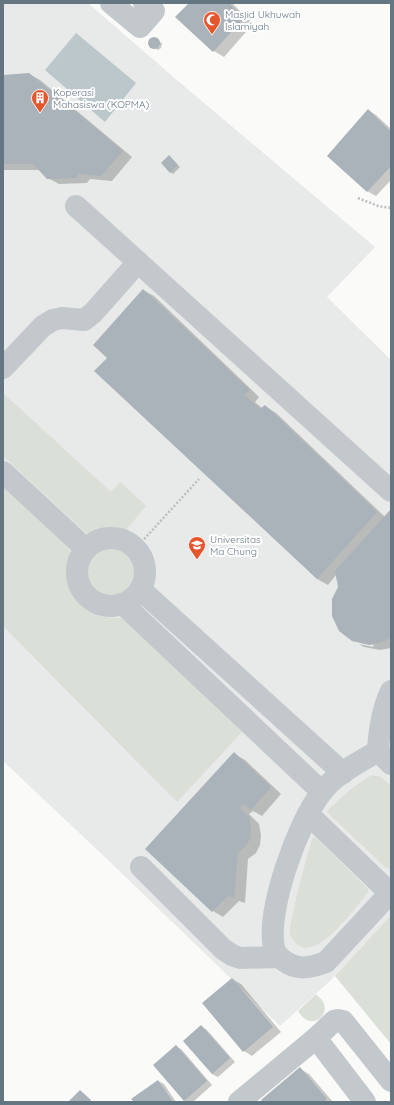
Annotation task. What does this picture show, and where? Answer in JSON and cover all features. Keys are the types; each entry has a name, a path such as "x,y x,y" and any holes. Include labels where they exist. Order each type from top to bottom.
{"street":[{"path":"112,3 140,27 153,6"},
{"path":"76,206 391,491"},
{"path":"3,368 43,326 53,320 62,318 84,320 93,313 138,262"},
{"path":"3,472 86,549"},
{"path":"111,538 128,542 136,548 145,563 146,572 145,581 141,590 131,601 115,607 106,607 93,601 83,592 79,584 77,574 81,556 86,549 98,541 111,538"},
{"path":"141,590 343,773"},
{"path":"124,604 322,792"},
{"path":"308,814 391,892 326,962 313,967 300,968 279,957 274,949 273,935 280,890 294,843 308,814 322,792 343,773 384,758 380,729 391,691"},
{"path":"141,867 223,949 232,955 240,958 279,957"},
{"path":"238,1102 316,1038 334,1021 338,1020 343,1021 391,1080"},
{"path":"316,1038 365,1102"}],"path":[{"path":"358,198 378,206 391,208"},
{"path":"136,548 200,479"}],"shaded area":[{"name":"Universitas Ma Chung","path":"3,3 88,3 375,247 327,297 391,360 391,915 331,980 280,1026 3,761"},
{"path":"76,33 136,83 105,122 45,70"},
{"path":"3,393 111,492 120,482 146,506 126,530 113,527 89,534 84,531 3,456"},
{"path":"3,486 70,549 71,581 81,600 96,613 111,618 128,618 133,622 242,732 177,802 3,626"},
{"path":"111,548 121,550 129,555 134,563 136,573 134,583 129,591 121,596 111,598 101,596 93,591 88,583 86,573 88,563 93,555 101,550"},
{"path":"372,775 381,777 391,786 391,869 385,867 327,812 352,788"},
{"path":"314,837 368,889 368,892 337,929 317,945 308,948 300,946 295,942 290,934 290,930 299,885 312,839"},
{"path":"391,915 391,1044 335,976"},
{"path":"316,994 321,999 325,1008 323,1015 318,1020 307,1020 298,1011"}],"building":[{"name":"Masjid Ukhuwah Islamiyah","path":"189,3 229,3 244,18 213,52 175,17"},
{"path":"154,37 158,39 160,43 158,47 154,49 150,47 148,43 150,39"},
{"name":"Koperasi Mahasiswa (KOPMA)","path":"29,73 123,151 101,176 79,174 76,178 47,179 33,164 3,164 3,75"},
{"path":"368,109 391,132 391,166 367,192 327,156"},
{"path":"169,155 178,165 170,173 161,163"},
{"path":"143,289 250,390 245,395 260,409 265,405 377,512 317,579 94,371 107,358 93,345"},
{"path":"391,509 391,637 385,641 369,645 352,641 339,631 332,616 332,599 338,587 335,571"},
{"path":"234,752 271,787 251,810 243,804 240,808 249,817 251,829 250,839 245,847 238,853 234,898 228,896 212,912 145,849"},
{"path":"232,978 273,1027 243,1052 202,1003"},
{"path":"201,1025 230,1058 212,1074 183,1041"},
{"path":"176,1045 207,1081 184,1101 153,1065"},
{"path":"300,1067 327,1099 323,1102 263,1102 261,1100"},
{"path":"158,1080 173,1102 134,1102 131,1099"},
{"path":"80,1090 91,1100 90,1102 68,1102"}],"place":[{"name":"Masjid Ukhuwah Islamiyah","path":"212,35"},
{"name":"Koperasi Mahasiswa (KOPMA)","path":"40,113"},
{"name":"Universitas Ma Chung","path":"197,560"}]}
